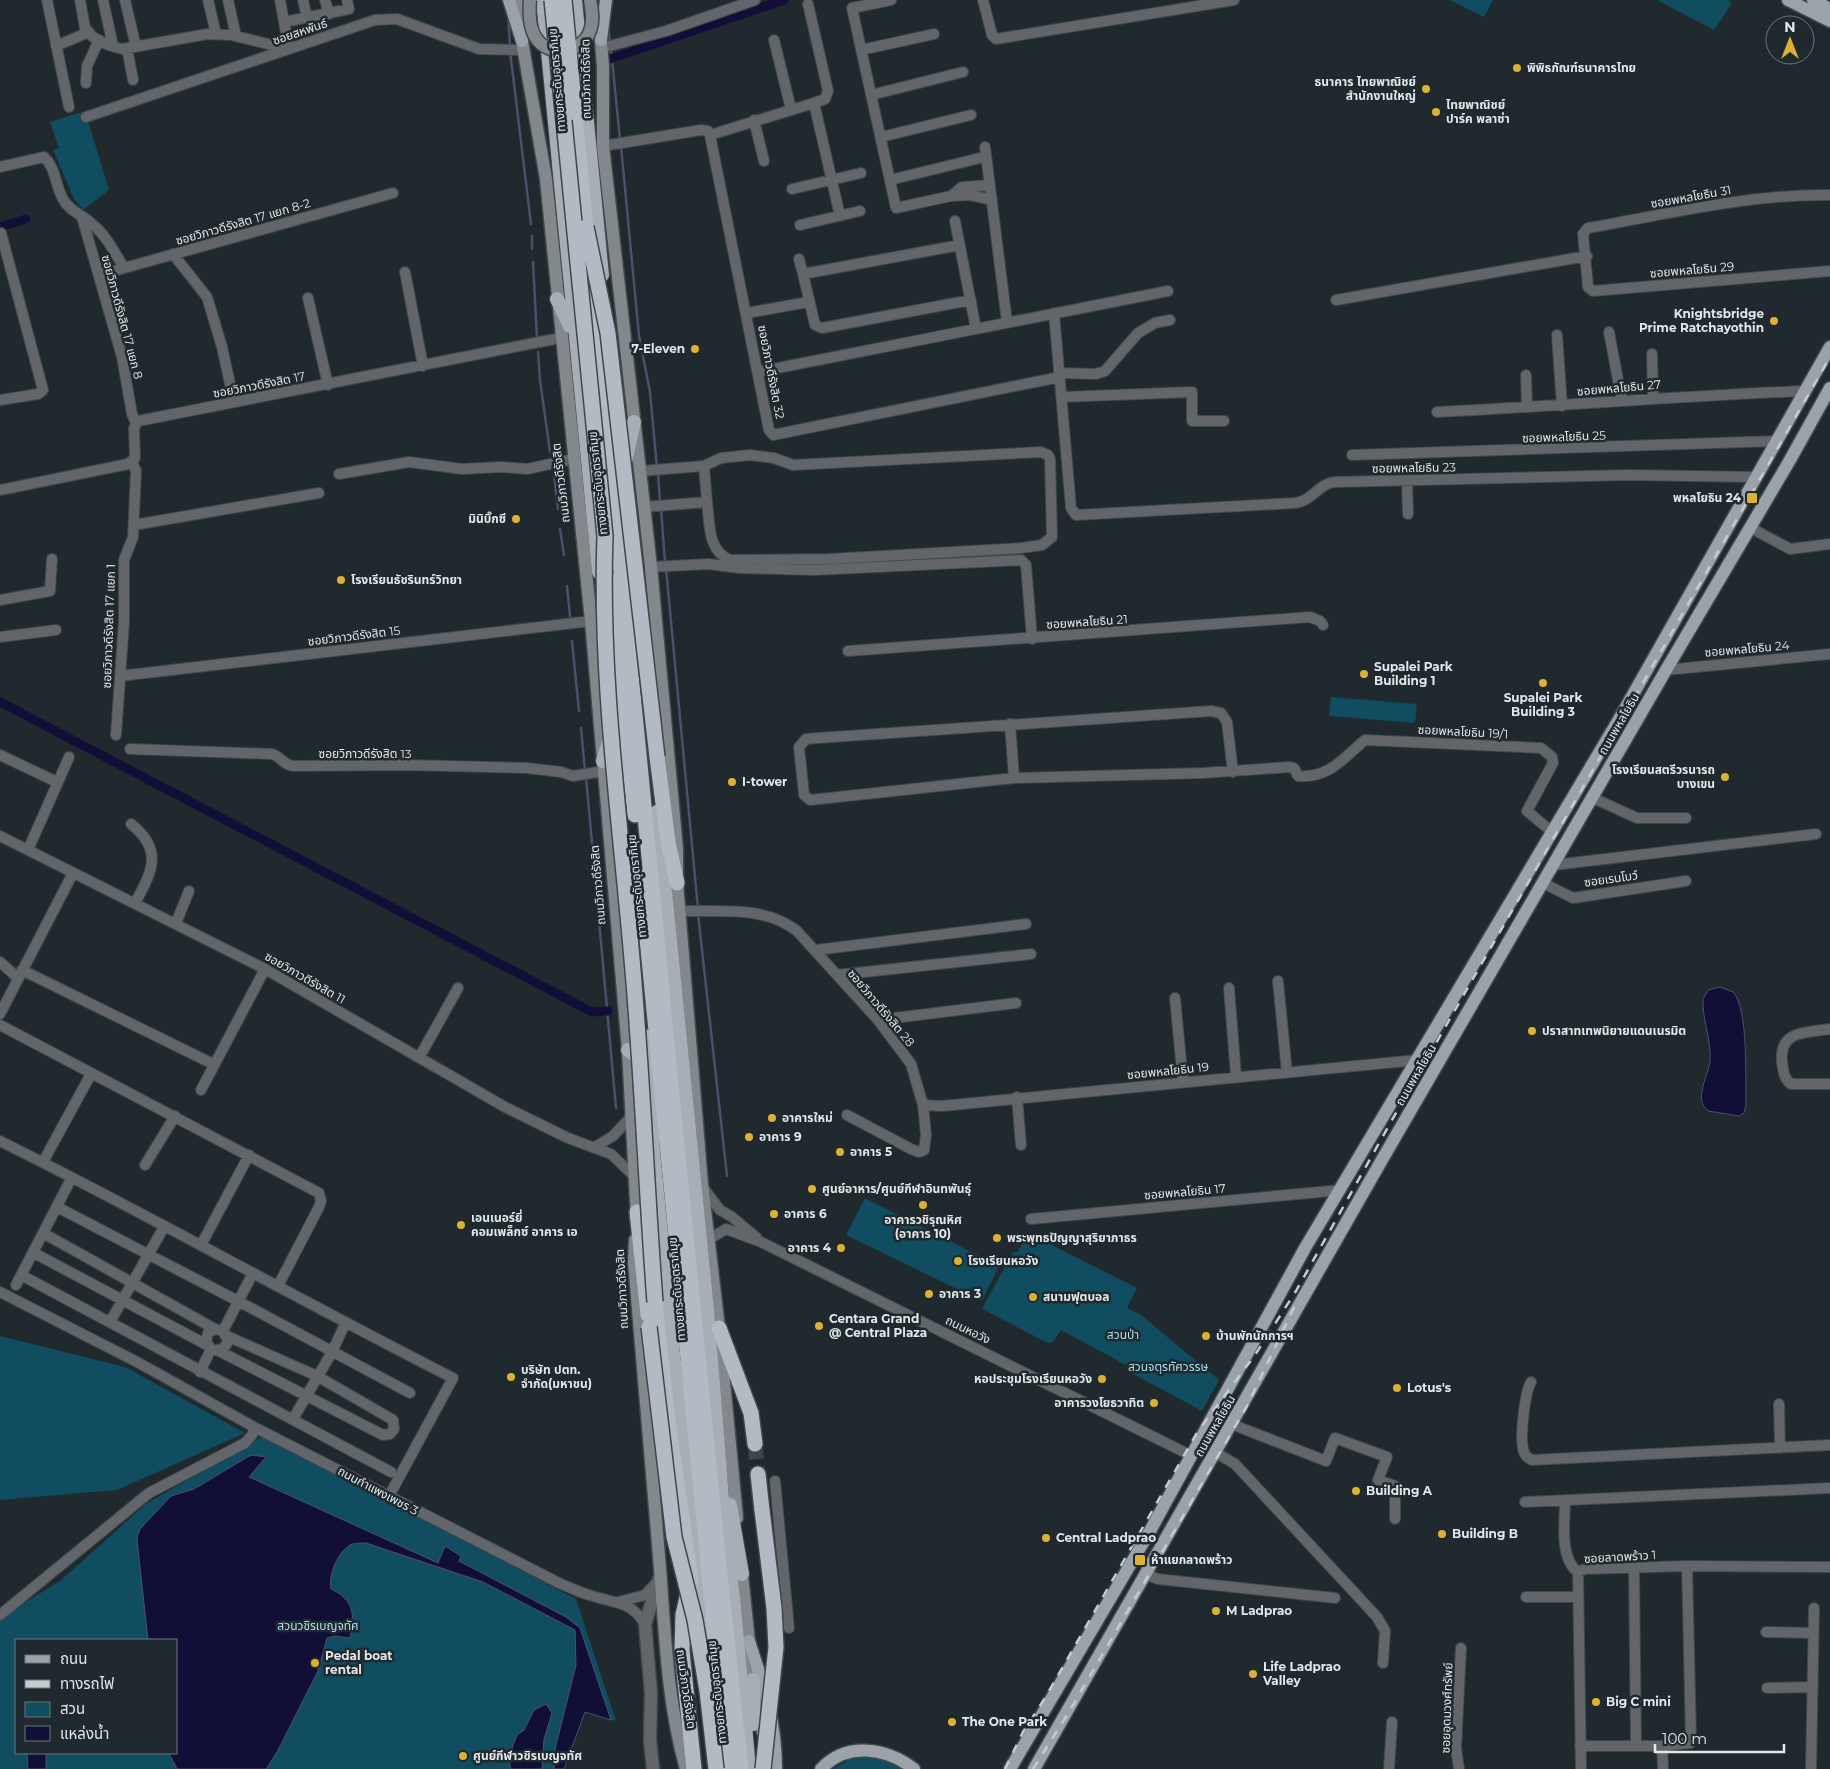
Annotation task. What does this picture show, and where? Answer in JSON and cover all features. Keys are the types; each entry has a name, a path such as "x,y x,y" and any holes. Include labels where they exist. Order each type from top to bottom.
{"highway":[{"name":"ถนนวิภาวดีรังสิต","path":"543,0 648,1063 653,1152 673,1355 697,1557 718,1769"},
{"name":"ทางยกระดับอุตราภิมุข","path":"552,0 635,818 728,1769"},
{"name":"ทางยกระดับอุตราภิมุข","path":"564,0 620,550 715,1529 741,1769"},
{"name":"ถนนวิภาวดีรังสิต","path":"575,0 697,1210 713,1405 749,1769"},
{"path":"586,227 608,333 627,478 657,757 668,842 677,883"},
{"path":"557,300 575,336"},
{"path":"622,475 634,422"},
{"path":"605,536 604,610 609,707 631,948 655,1302 667,1413 691,1580 682,1615 682,1651 694,1769"},
{"path":"600,769 615,726"},
{"path":"628,1050 648,1063"},
{"path":"637,1212 674,1537 695,1620 718,1769"},
{"path":"719,1328 747,1399 755,1444"},
{"path":"713,1405 742,1574"},
{"path":"758,1474 774,1608 776,1647 765,1769"},
{"path":"697,1557 695,1584 710,1769"},
{"path":"753,1680 753,1733 757,1769"}],"main road":[{"path":"510,0 517,48"},
{"name":"ถนนวิภาวดีรังสิต","path":"520,0 517,48 546,179 560,338 591,621 600,769 628,1050 637,1212 634,1262 661,1572 663,1631 674,1715 686,1769"},
{"path":"530,0 530,22 536,39 554,51 566,51 579,45 590,32 592,24 590,0"},
{"name":"ถนนวิภาวดีรังสิต","path":"595,0 602,44 603,146 651,567 676,849 677,883 702,1184 719,1328 753,1680 762,1722 765,1769"},
{"path":"602,44 606,0"},
{"path":"1788,0 1830,21"},
{"path":"1812,0 1830,9"},
{"name":"ถนนพหลโยธิน","path":"1010,1769 1150,1531 1190,1455 1327,1213 1650,664 1830,346"},
{"name":"ถนนพหลโยธิน","path":"1797,404 1812,390 1830,361"},
{"name":"ถนนพหลโยธิน","path":"1034,1769 1383,1158 1666,670 1826,399 1830,376"},
{"path":"1650,664 1666,670"},
{"path":"1366,1148 1383,1158"},
{"path":"1327,1213 1346,1224"},
{"path":"749,1641 766,1691 776,1737 775,1769"},
{"path":"762,1722 775,1769"},
{"path":"822,1769 842,1755 864,1750 884,1752 913,1768"}],"street":[{"path":"47,0 69,107"},
{"path":"80,0 85,28 99,40 113,46 131,48 195,35 216,34 236,36 289,49 280,0"},
{"path":"102,0 113,46"},
{"path":"125,0 133,80"},
{"path":"208,0 216,34"},
{"path":"228,0 236,36"},
{"path":"303,0 307,18"},
{"path":"325,0 329,14"},
{"path":"284,22 349,9 347,0"},
{"path":"602,44 666,31 755,0"},
{"path":"890,0 852,8 896,208 951,196 970,195 992,200"},
{"path":"983,0 992,35 999,39 1234,0"},
{"path":"603,146 701,130 708,131 710,135 825,99 828,91 808,4"},
{"name":"ซอยสหพันธ์","path":"86,117 375,20 387,19 408,23 479,49 517,48"},
{"path":"56,46 89,32"},
{"path":"861,50 934,34"},
{"path":"86,83 87,66 99,40"},
{"path":"774,40 791,109"},
{"path":"871,95 963,72"},
{"path":"814,103 840,216"},
{"path":"880,137 971,115"},
{"path":"754,120 764,161"},
{"name":"ซอยวิภาวดีรังสิต 32","path":"710,135 770,430 773,435 1060,375"},
{"path":"985,146 1007,322"},
{"path":"0,167 44,157 54,173 63,200 105,237 124,268"},
{"path":"890,180 980,158"},
{"path":"792,189 861,172"},
{"path":"951,196 962,187 990,185"},
{"name":"ซอยวิภาวดีรังสิต 17 แยก 8-2","path":"99,275 393,192"},
{"name":"ซอยพหลโยธิน 31","path":"1587,256 1583,234 1588,228 1775,196 1830,195"},
{"path":"800,225 860,210"},
{"name":"ซอยวิภาวดีรังสิต 17 แยก 8","path":"82,217 122,357 132,414 136,423"},
{"path":"955,221 976,329"},
{"path":"0,400 38,394 43,390 1,233"},
{"path":"803,274 960,245"},
{"path":"173,254 207,297 222,347 234,402"},
{"path":"1336,300 1587,256"},
{"name":"ซอยพหลโยธิน 29","path":"1587,256 1588,287 1594,291 1830,271"},
{"path":"799,259 814,325 822,328 970,300"},
{"path":"405,272 423,366"},
{"path":"758,372 1168,291"},
{"path":"308,298 328,385"},
{"path":"747,314 808,302"},
{"path":"1054,313 1062,397 1192,392 1192,421 1224,421"},
{"path":"1060,375 1091,374 1105,371 1138,333 1155,323 1170,320"},
{"path":"1608,332 1622,401"},
{"path":"1557,335 1562,406"},
{"name":"ซอยวิภาวดีรังสิต 17","path":"136,423 560,338"},
{"path":"1652,354 1654,398"},
{"path":"1526,375 1527,407"},
{"name":"ซอยพหลโยธิน 27","path":"1437,412 1562,406 1654,398 1804,391"},
{"name":"ซอยพหลโยธิน 23","path":"1062,397 1071,508 1074,513 1081,515 1295,504 1308,500 1320,488 1330,483 1630,475 1755,477"},
{"path":"0,490 132,462 135,458 134,428 136,423"},
{"name":"ซอยพหลโยธิน 25","path":"1352,455 1777,441"},
{"path":"640,471 704,466 721,458 750,455 774,458 793,465 1041,452 1048,454 1050,459 1052,537 1042,545 1021,548 830,559 730,560 718,553 712,542 704,466"},
{"path":"339,474 409,462 462,469 501,467 527,469 573,459"},
{"name":"ซอยวิภาวดีรังสิต 17 แยก 1","path":"116,735 124,621 124,560 133,538 134,526 136,471 132,462"},
{"path":"1407,481 1408,514"},
{"path":"134,526 319,493"},
{"path":"644,508 707,502"},
{"path":"1751,528 1790,549 1830,544"},
{"path":"0,600 50,591 52,559"},
{"path":"651,567 708,564 740,568 814,570 1021,560 1026,565 1032,639"},
{"name":"ซอยพหลโยธิน 21","path":"848,651 1032,639 1310,617 1320,621 1323,625"},
{"name":"ซอยวิภาวดีรังสิต 15","path":"120,676 591,621"},
{"path":"0,637 56,630"},
{"name":"ซอยพหลโยธิน 24","path":"1666,670 1830,654"},
{"path":"1217,711 1224,716 1226,722 1233,772 1014,778 810,800 804,795 800,744 810,738 1010,724 1217,711"},
{"path":"1010,724 1014,778"},
{"name":"ซอยพหลโยธิน 19/1","path":"1233,772 1294,768 1298,776 1324,774 1365,740 1541,748 1552,757 1553,763 1527,811 1552,832"},
{"name":"ซอยวิภาวดีรังสิต 13","path":"130,749 272,754 278,756 284,764 293,766 527,768 561,772 573,776 600,769"},
{"path":"0,755 57,782"},
{"path":"28,850 69,757"},
{"path":"1593,798 1637,818 1686,818"},
{"path":"131,824 145,839 152,862 152,873 135,903"},
{"path":"1554,865 1816,834"},
{"name":"ซอยวิภาวดีรังสิต 11","path":"0,836 265,969 420,1056 446,1074 505,1107 568,1138 595,1147 617,1158 635,1177"},
{"path":"0,1014 73,873"},
{"name":"ซอยเรนโบว์","path":"1543,883 1573,898 1686,881"},
{"path":"176,923 190,891"},
{"name":"ซอยวิภาวดีรังสิต 28","path":"680,910 747,912 775,917 791,926 816,950 878,1020 911,1064 922,1105 926,1144 924,1150 919,1152 847,1115"},
{"path":"816,950 1026,924"},
{"path":"837,975 1031,954"},
{"path":"0,962 20,974 213,1064"},
{"path":"201,1090 213,1064 265,969"},
{"path":"1278,980 1287,1073"},
{"path":"420,1056 458,988"},
{"path":"1229,988 1236,1076"},
{"path":"1175,998 1183,1082"},
{"path":"878,1020 1016,1004"},
{"path":"0,1025 91,1074 249,1154 320,1196 319,1207 278,1286"},
{"path":"1830,1029 1788,1038 1783,1045 1782,1060 1787,1080 1791,1084 1797,1086 1830,1084"},
{"name":"ซอยพหลโยธิน 19","path":"922,1105 942,1106 1236,1076 1287,1073 1417,1060"},
{"path":"43,1162 91,1074"},
{"path":"1017,1098 1021,1145"},
{"path":"145,1165 175,1116"},
{"path":"595,1147 613,1136 631,1117"},
{"path":"0,1141 201,1245 345,1324 453,1378 389,1496"},
{"path":"201,1245 249,1154"},
{"path":"16,1286 71,1179"},
{"path":"702,1184 706,1195 720,1210 732,1217 761,1242"},
{"name":"ซอยพหลโยธิน 17","path":"1031,1219 1341,1190"},
{"path":"57,1207 410,1393"},
{"path":"110,1322 147,1253 164,1226"},
{"name":"ถนนหอวัง","path":"708,1240 726,1229 761,1242 1190,1455"},
{"path":"34,1253 212,1348 383,1434 390,1434 394,1429 393,1420 317,1376 222,1332 43,1233"},
{"path":"212,1348 226,1346 222,1332 253,1273"},
{"path":"21,1275 391,1472"},
{"name":"ถนนกำแพงเพชร 3","path":"5,1294 139,1363 254,1427 559,1583 594,1597 617,1602 637,1612 645,1624"},
{"path":"293,1419 332,1352 345,1324"},
{"path":"200,1372 212,1348 207,1335 222,1332"},
{"path":"1531,1382 1526,1396 1522,1448 1528,1458 1532,1460 1830,1445"},
{"path":"1779,1404 1780,1448"},
{"path":"1231,1424 1326,1461 1335,1438 1387,1457 1378,1480 1394,1486 1395,1519"},
{"path":"0,1615 116,1522 139,1500 172,1480 225,1456 245,1443 252,1435 254,1427"},
{"path":"1215,1452 1235,1464 1376,1617 1385,1631 1383,1663"},
{"path":"775,1481 789,1628"},
{"path":"1525,1502 1830,1488"},
{"path":"1565,1501 1568,1562 1578,1572"},
{"name":"ซอยลาดพร้าว 1","path":"1581,1769 1578,1572 1585,1569 1734,1563 1830,1567"},
{"path":"1580,1746 1686,1745 1691,1739 1687,1566"},
{"path":"1634,1568 1636,1746"},
{"path":"617,1602 639,1598 651,1592 661,1572"},
{"path":"653,1769 650,1740 651,1693 645,1624 653,1604 661,1572"},
{"path":"1145,1574 1158,1579 1334,1598"},
{"path":"1526,1597 1577,1597"},
{"path":"1811,1769 1814,1608"},
{"path":"1766,1632 1813,1633"},
{"name":"ซอยอุดมวงศ์ทรัพย์","path":"1459,1769 1456,1748 1461,1648"},
{"path":"1767,1688 1812,1686"},
{"path":"1388,1769 1392,1722"},
{"path":"643,1769 650,1740"},
{"path":"1662,1746 1663,1769"}],"green space":[{"path":"1450,0 1493,0 1484,17"},
{"path":"1657,0 1727,0 1732,3 1714,30"},
{"path":"85,111 109,190 83,210 74,199 53,150 59,148 50,122"},
{"path":"1331,697 1417,704 1415,723 1329,716"},
{"path":"865,1198 999,1266 982,1301 846,1235"},
{"path":"1028,1233 1137,1288 1127,1308 1141,1315 1219,1380 1202,1411 1133,1374 1135,1370 1061,1330 1053,1342 1048,1343 982,1309 1013,1252 1018,1252"},
{"path":"0,1336 125,1367 245,1433 117,1490 0,1500"},
{"name":"สวนวชิรเบญจทัศ","path":"263,1436 576,1599 616,1721 585,1712 564,1769 0,1769 0,1618 60,1581 146,1504"},
{"path":"884,1756 904,1769 833,1769 854,1757"}],"water":[{"path":"1720,987 1733,992 1742,1013 1745,1046 1746,1105 1744,1113 1739,1116 1708,1111 1702,1100 1710,1062 1703,999 1708,990"},
{"path":"251,1455 266,1457 249,1477 438,1563 445,1546 461,1556 459,1561 566,1617 580,1628 611,1720 585,1712 564,1769 554,1769 555,1749 576,1665 575,1630 483,1582 366,1543 356,1543 345,1549 337,1559 332,1571 330,1584 331,1589 344,1598 351,1609 350,1638 335,1636 327,1638 318,1671 277,1752 266,1769 177,1769 170,1754 178,1754 178,1639 148,1639 137,1537 140,1529 171,1496 194,1489"},
{"path":"546,1704 552,1713 544,1739 542,1769 511,1769 509,1760 517,1735 524,1730 534,1710"},
{"path":"27,1754 46,1754 46,1769 28,1769"}],"waterway":[{"path":"601,62 784,0"},
{"path":"508,14 510,46"},
{"path":"608,26 610,43"},
{"path":"611,49 620,140"},
{"path":"510,51 531,224"},
{"path":"621,146 639,336 650,392 657,468"},
{"path":"0,227 26,219"},
{"path":"532,236 532,249"},
{"path":"533,262 537,338"},
{"path":"538,352 550,452"},
{"path":"658,473 660,503"},
{"path":"554,475 558,509"},
{"path":"661,508 665,563"},
{"path":"560,529 564,555"},
{"path":"666,568 698,909"},
{"path":"567,586 570,616"},
{"path":"572,641 579,711"},
{"path":"0,702 592,1012 608,1011"},
{"path":"581,728 585,771"},
{"path":"586,777 616,1108"},
{"path":"698,914 727,1176"}],"tunnel":[{"path":"755,1444 758,1474"}],"railway":[{"path":"1005,1769 1023,1732 1045,1698 1198,1431 1255,1355 1296,1291 1401,1104 1830,357"},
{"path":"1033,1769 1069,1712 1247,1406 1298,1299"}],"place":[{"name":"พิพิธภัณฑ์ธนาคารไทย","path":"1517,68"},
{"name":"ธนาคาร ไทยพาณิชย์ สำนักงานใหญ่","path":"1426,89"},
{"name":"ไทยพาณิชย์ ปาร์ค พลาซ่า","path":"1436,112"},
{"name":"Knightsbridge Prime Ratchayothin","path":"1774,321"},
{"name":"7-Eleven","path":"695,349"},
{"name":"พหลโยธิน 24","path":"1752,498"},
{"name":"มินิบิ๊กซี","path":"516,519"},
{"name":"โรงเรียนธัชรินทร์วิทยา","path":"341,580"},
{"name":"Supalei Park Building 1","path":"1364,674"},
{"name":"Supalei Park Building 3","path":"1543,683"},
{"name":"โรงเรียนสตรีวรนารถ บางเขน","path":"1725,777"},
{"name":"I-tower","path":"732,782"},
{"name":"ปราสาทเทพนิยายแดนเนรมิต","path":"1532,1031"},
{"name":"อาคารใหม่","path":"772,1118"},
{"name":"อาคาร 9","path":"749,1137"},
{"name":"อาคาร 5","path":"840,1152"},
{"name":"ศูนย์อาหาร/ศูนย์กีฬาอินทพันธุ์","path":"812,1189"},
{"name":"อาคารวชิรุณหิศ (อาคาร 10)","path":"923,1205"},
{"name":"อาคาร 6","path":"774,1214"},
{"name":"เอนเนอร์ยี่ คอมเพล็กซ์ อาคาร เอ","path":"461,1225"},
{"name":"พระพุทธปัญญาสุริยาภาธร","path":"997,1238"},
{"name":"อาคาร 4","path":"841,1248"},
{"name":"โรงเรียนหอวัง","path":"958,1261"},
{"name":"อาคาร 3","path":"929,1294"},
{"name":"สนามฟุตบอล","path":"1033,1297"},
{"name":"Centara Grand @ Central Plaza","path":"819,1326"},
{"name":"บ้านพักนักการฯ","path":"1206,1336"},
{"name":"บริษัท ปตท. จำกัด(มหาชน)","path":"511,1377"},
{"name":"หอประชุมโรงเรียนหอวัง","path":"1102,1379"},
{"name":"Lotus's","path":"1397,1388"},
{"name":"อาคารวงโยธวาทิต","path":"1154,1403"},
{"name":"Building A","path":"1356,1491"},
{"name":"Building B","path":"1442,1534"},
{"name":"Central Ladprao","path":"1046,1538"},
{"name":"ห้าแยกลาดพร้าว","path":"1140,1560"},
{"name":"M Ladprao","path":"1216,1611"},
{"name":"Pedal boat rental","path":"315,1663"},
{"name":"Life Ladprao Valley","path":"1253,1674"},
{"name":"Big C mini","path":"1596,1702"},
{"name":"The One Park","path":"952,1722"},
{"name":"ศูนย์กีฬาวชิรเบญจทัศ","path":"463,1756"}],"park label":[{"name":"สวนป่า","path":"1123,1335"},
{"name":"สวนจตุรทัศวรรษ","path":"1168,1367"}]}
